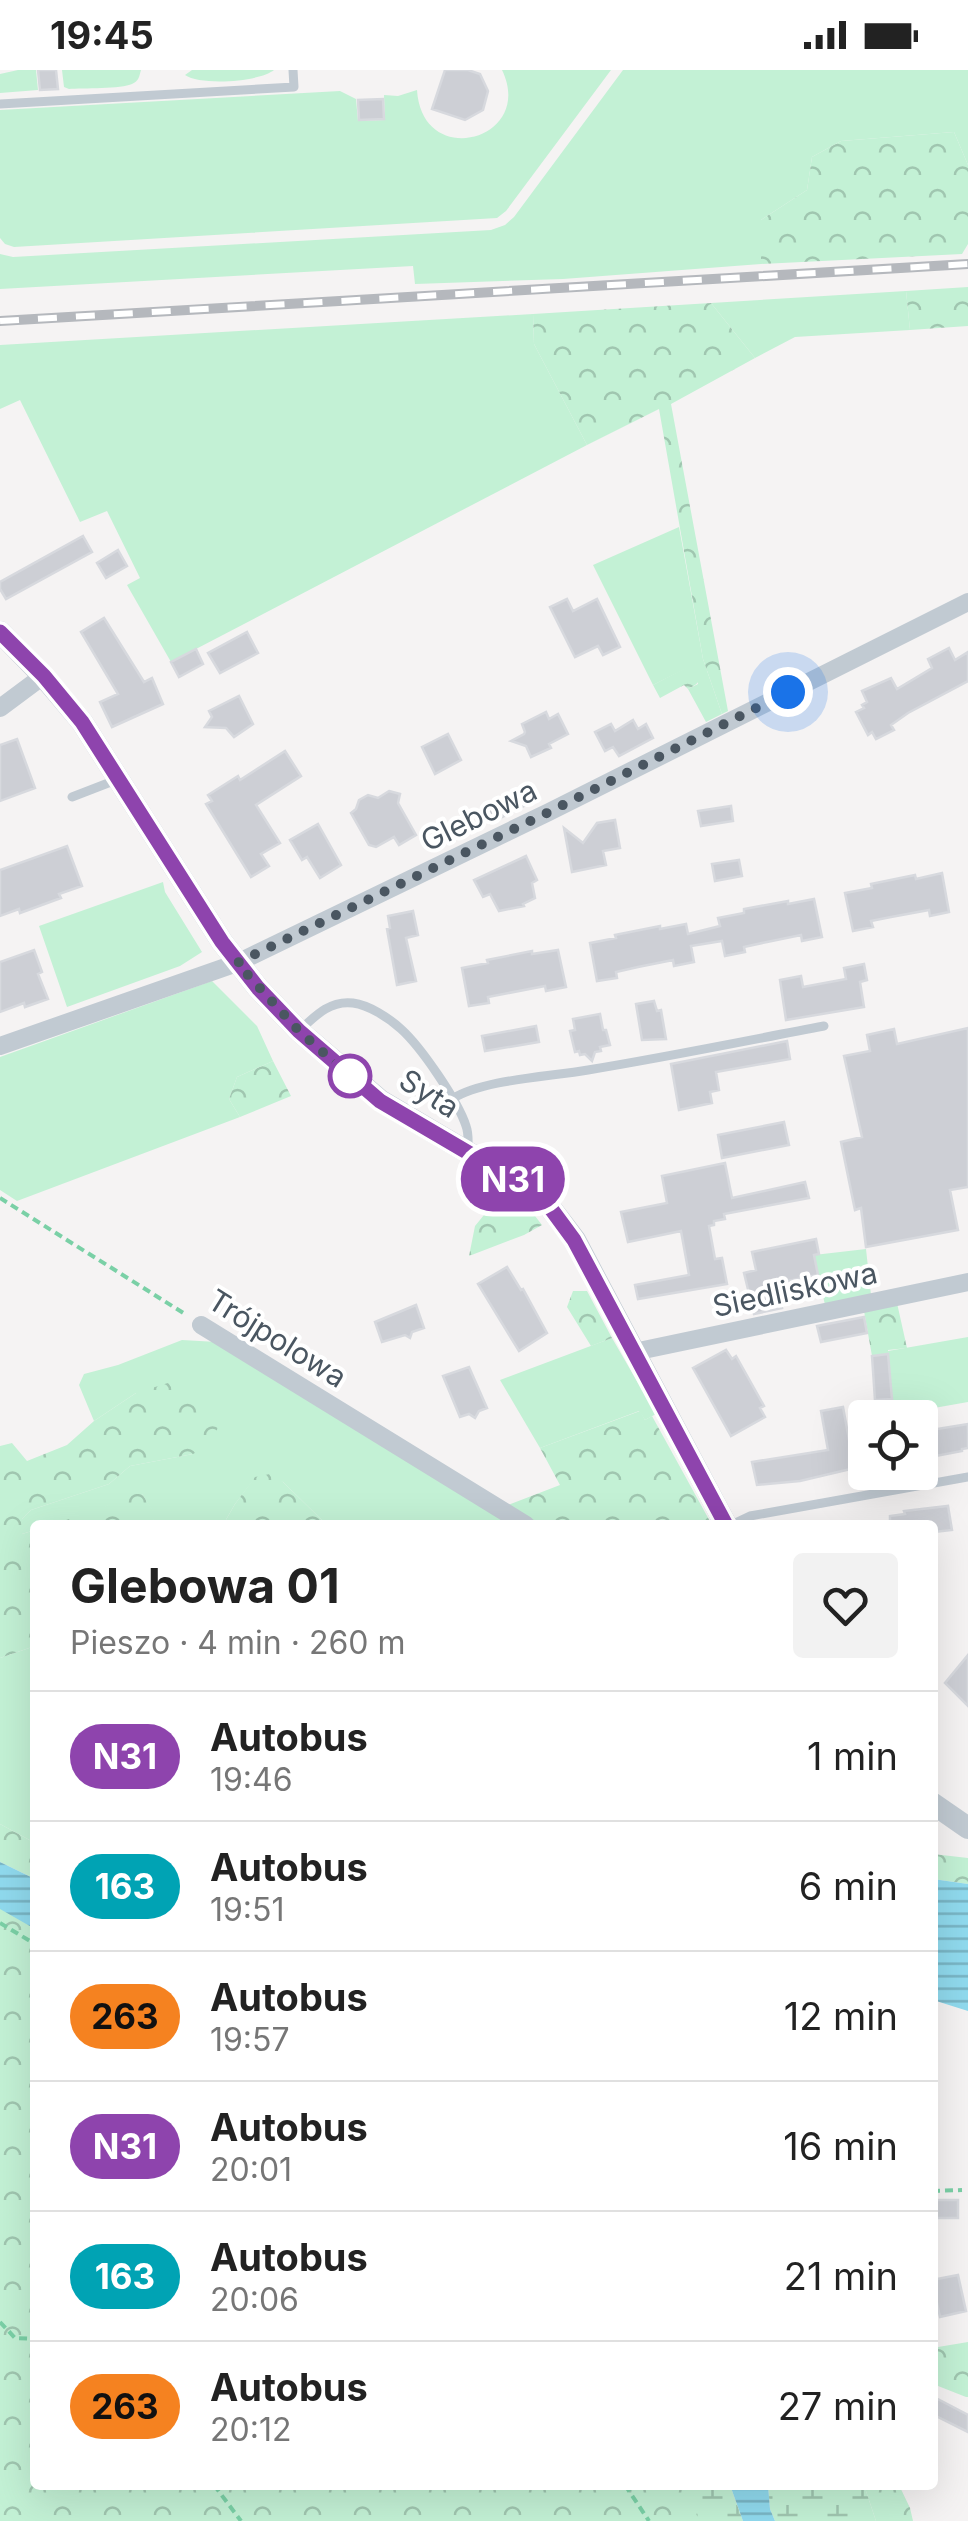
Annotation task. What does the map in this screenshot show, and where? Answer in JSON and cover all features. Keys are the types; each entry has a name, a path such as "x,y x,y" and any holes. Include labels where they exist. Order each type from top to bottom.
{"street":[{"name":"Glebowa","path":"0,1046 237,963 968,602"},
{"name":"Syta","path":"0,632 82,722 237,963 299,1031 380,1101 518,1182 549,1206 574,1240 725,1520"},
{"path":"0,708 44,676"},
{"name":"Siedliskowa","path":"634,1352 968,1282"},
{"name":"Trójpolowa","path":"202,1324 518,1520"},
{"path":"938,1807 968,1828"}],"lane":[{"path":"0,104 294,87 294,70"},
{"path":"72,796 119,779"},
{"path":"299,1031 326,1007 354,1003 399,1026 415,1044 468,1129 468,1152"},
{"path":"452,1100 484,1087 824,1026"},
{"path":"740,1520 968,1477"}],"path":[{"name":"Trójpolowa","path":"0,1198 202,1324"},
{"path":"0,1923 30,1941"},
{"path":"938,2191 962,2190"},
{"path":"0,2322 14,2338 30,2339"},
{"path":"218,2490 242,2521"},
{"path":"628,2490 649,2521"}],"green space":[{"path":"36,70 38,90 0,93 0,74"},
{"path":"62,70 141,70 137,80 127,86 69,89 64,87"},
{"path":"192,70 274,70 243,80 216,81 185,75"},
{"path":"502,70 611,70 497,218 14,247 0,238 0,110 340,91 356,99 358,121 385,120 384,95 398,96 417,90 423,115 437,131 455,138 474,137 491,128 504,114 508,94"},
{"path":"623,70 968,70 968,165 954,132 841,141 812,157 807,190 761,220 761,264 563,279 415,284 413,266 0,289 0,254 13,257 491,230 514,217"},
{"path":"954,132 968,165 968,244 962,254 761,264 761,220 807,190 812,157 841,141"},
{"path":"968,287 968,326 910,330 906,291"},
{"path":"906,291 910,330 795,337 755,358 711,303"},
{"path":"711,303 755,358 671,404 728,711 722,714 703,659 659,409 587,445 534,344 533,314"},
{"path":"533,314 534,344 587,445 171,662 127,585 140,578 107,511 80,522 20,400 0,409 0,345"},
{"path":"679,527 703,659 722,714 706,722 688,689 698,684 695,664 653,685 593,565"},
{"path":"695,663 700,676 696,684 688,689 684,685 660,698 653,685"},
{"path":"163,882 165,892 202,952 180,966 67,1007 39,926"},
{"path":"212,981 257,1026 273,1061 237,1077 229,1099 240,1117 17,1201 0,1190 0,1057"},
{"path":"273,1061 291,1096 240,1117 229,1099 237,1077"},
{"path":"506,1188 525,1203 542,1225 469,1256 475,1226"},
{"path":"866,1249 871,1295 825,1305 814,1255"},
{"path":"573,1291 587,1291 612,1338 591,1346 567,1307"},
{"path":"897,1303 907,1348 872,1356 864,1311"},
{"path":"968,1337 968,1402 938,1407 938,1400 892,1400 888,1351"},
{"path":"612,1338 656,1414 645,1420 639,1411 540,1448 500,1380"},
{"path":"182,1340 217,1342 509,1520 322,1520 283,1482 255,1478 226,1520 153,1520 155,1515 142,1494 136,1494 70,1520 30,1520 30,1532 22,1534 22,1519 31,1510 109,1484 130,1466 193,1454 136,1393 94,1421 79,1385 84,1374"},
{"path":"171,1382 203,1396 211,1402 218,1418 213,1443 193,1454 130,1466 109,1484 31,1510 22,1519 22,1534 30,1532 30,1648 0,1658 0,1446 12,1443 27,1461 67,1445 136,1393"},
{"path":"640,1411 645,1420 652,1416 709,1520 533,1520 508,1505 560,1485 540,1448"},
{"path":"270,1474 283,1482 322,1520 226,1520 255,1477"},
{"path":"127,1494 142,1494 156,1515 154,1520 66,1520"},
{"path":"30,1648 30,1840 0,1824 0,1658"},
{"path":"0,1824 30,1840 30,1877 0,1862"},
{"path":"938,1855 968,1858 968,1884 938,1880"},
{"path":"0,1908 30,1925 30,2490 712,2490 709,2521 0,2521"},
{"path":"968,2342 968,2397 938,2386 938,2347"},
{"path":"687,2490 732,2490 743,2521 699,2521"},
{"path":"768,2490 866,2490 876,2521 775,2521"},
{"path":"866,2490 901,2490 913,2521 876,2521"}],"water":[{"path":"0,1862 30,1877 30,1926 0,1909"},
{"path":"938,1880 968,1884 968,2011 938,2002"},
{"path":"732,2490 768,2490 775,2521 743,2521"}],"building":[{"path":"38,70 56,70 58,89 40,90"},
{"path":"445,70 480,74 488,91 483,110 465,120 432,109"},
{"path":"383,99 384,119 359,120 358,100"},
{"path":"83,536 92,552 6,599 0,582"},
{"path":"118,550 127,566 106,578 97,563"},
{"path":"567,599 573,611 597,599 620,647 603,655 598,646 575,657 550,607"},
{"path":"104,618 144,682 152,678 163,704 112,727 100,702 118,694 81,632"},
{"path":"247,632 258,653 220,673 208,653"},
{"path":"949,648 955,660 968,652 968,681 908,713 891,725 894,730 876,739 872,732 868,735 856,712 867,702 862,691 891,678 897,689 932,668 928,659"},
{"path":"196,649 203,664 179,677 171,662"},
{"path":"239,696 253,724 234,737 226,728 205,727 212,717 209,711"},
{"path":"546,712 549,719 558,714 568,734 531,757 526,746 511,741 524,734 522,724"},
{"path":"633,720 638,729 646,724 653,738 619,756 613,747 605,751 595,732 611,724 615,731"},
{"path":"448,734 461,760 435,774 422,747"},
{"path":"17,739 35,788 0,801 0,745"},
{"path":"285,751 301,776 256,805 280,843 261,854 269,866 251,877 206,804 212,801 208,795"},
{"path":"389,791 400,794 398,803 416,835 399,845 394,837 376,847 369,845 351,813 359,800 368,795 378,798"},
{"path":"518,791 526,805 490,823 483,809"},
{"path":"731,806 733,821 701,826 698,811"},
{"path":"615,820 620,848 603,851 606,865 572,872 564,828 583,843 597,823"},
{"path":"318,824 341,865 320,878 290,840"},
{"path":"67,846 82,886 20,913 19,909 0,916 0,870"},
{"path":"526,856 537,880 532,883 535,898 524,906 499,911 490,894 483,897 474,880"},
{"path":"739,860 742,876 715,881 712,864"},
{"path":"942,873 949,912 930,916 929,910 891,917 871,921 873,927 853,931 845,893 872,888 871,884"},
{"path":"814,899 822,937 802,941 801,935 744,947 745,952 725,956 722,941 691,946 694,962 674,966 673,960 616,972 617,978 597,981 590,943 660,926 686,924 688,934 720,926 718,918 744,913 744,909"},
{"path":"413,911 418,935 406,938 416,981 397,985 388,916"},
{"path":"34,950 48,999 0,1012 0,962"},
{"path":"558,950 566,987 546,991 545,986 488,997 489,1003 469,1006 462,968 532,951"},
{"path":"864,964 867,980 860,982 864,1007 786,1020 780,980 801,976 803,987 846,979 844,968"},
{"path":"654,1001 657,1011 661,1010 666,1039 642,1040 636,1004"},
{"path":"600,1014 610,1045 600,1047 592,1061 575,1052 570,1031 575,1030 573,1019"},
{"path":"536,1026 539,1042 485,1051 482,1036"},
{"path":"968,1028 968,1187 950,1190 958,1230 866,1247 861,1208 855,1210 841,1142 862,1137 844,1056 870,1051 867,1035 894,1029 897,1044"},
{"path":"787,1041 790,1059 716,1072 719,1090 710,1092 712,1103 679,1110 671,1064"},
{"path":"784,1122 789,1145 722,1158 718,1135"},
{"path":"725,1163 732,1198 805,1182 809,1198 724,1214 725,1219 709,1226 715,1259 722,1258 727,1284 638,1299 635,1285 689,1275 681,1231 628,1242 621,1212 667,1203 662,1176"},
{"path":"816,1239 818,1275 783,1282 787,1298 780,1300 782,1308 754,1314 744,1273 756,1270 752,1252"},
{"path":"507,1267 547,1333 519,1351 478,1284"},
{"path":"416,1305 424,1328 412,1332 410,1338 405,1335 382,1342 375,1322"},
{"path":"864,1317 867,1333 821,1342 817,1326"},
{"path":"726,1350 732,1359 736,1356 764,1406 760,1408 765,1417 731,1436 693,1368"},
{"path":"888,1354 892,1399 875,1400 872,1356"},
{"path":"469,1367 487,1408 475,1418 469,1414 460,1417 443,1376"},
{"path":"843,1407 848,1470 800,1481 757,1485 752,1462 828,1450 821,1411"},
{"path":"968,1424 968,1448 938,1456 938,1429"},
{"path":"948,1506 952,1530 938,1532 938,1520 890,1520 890,1516 905,1514 904,1511"},
{"path":"968,1655 968,1706 945,1683"},
{"path":"938,2200 958,2200 958,2218 938,2218"},
{"path":"958,2275 966,2311 940,2317 938,2279"},
{"path":"938,2399 968,2415 968,2432 938,2417"}],"railway":[{"path":"0,321 968,264"}],"bus line":[{"name":"N31","path":"0,632 82,722 222,942 299,1031 380,1101 518,1182 549,1206 574,1240 723,1520"}],"route":[{"path":"350,1076 299,1031 237,963 788,692"}]}
